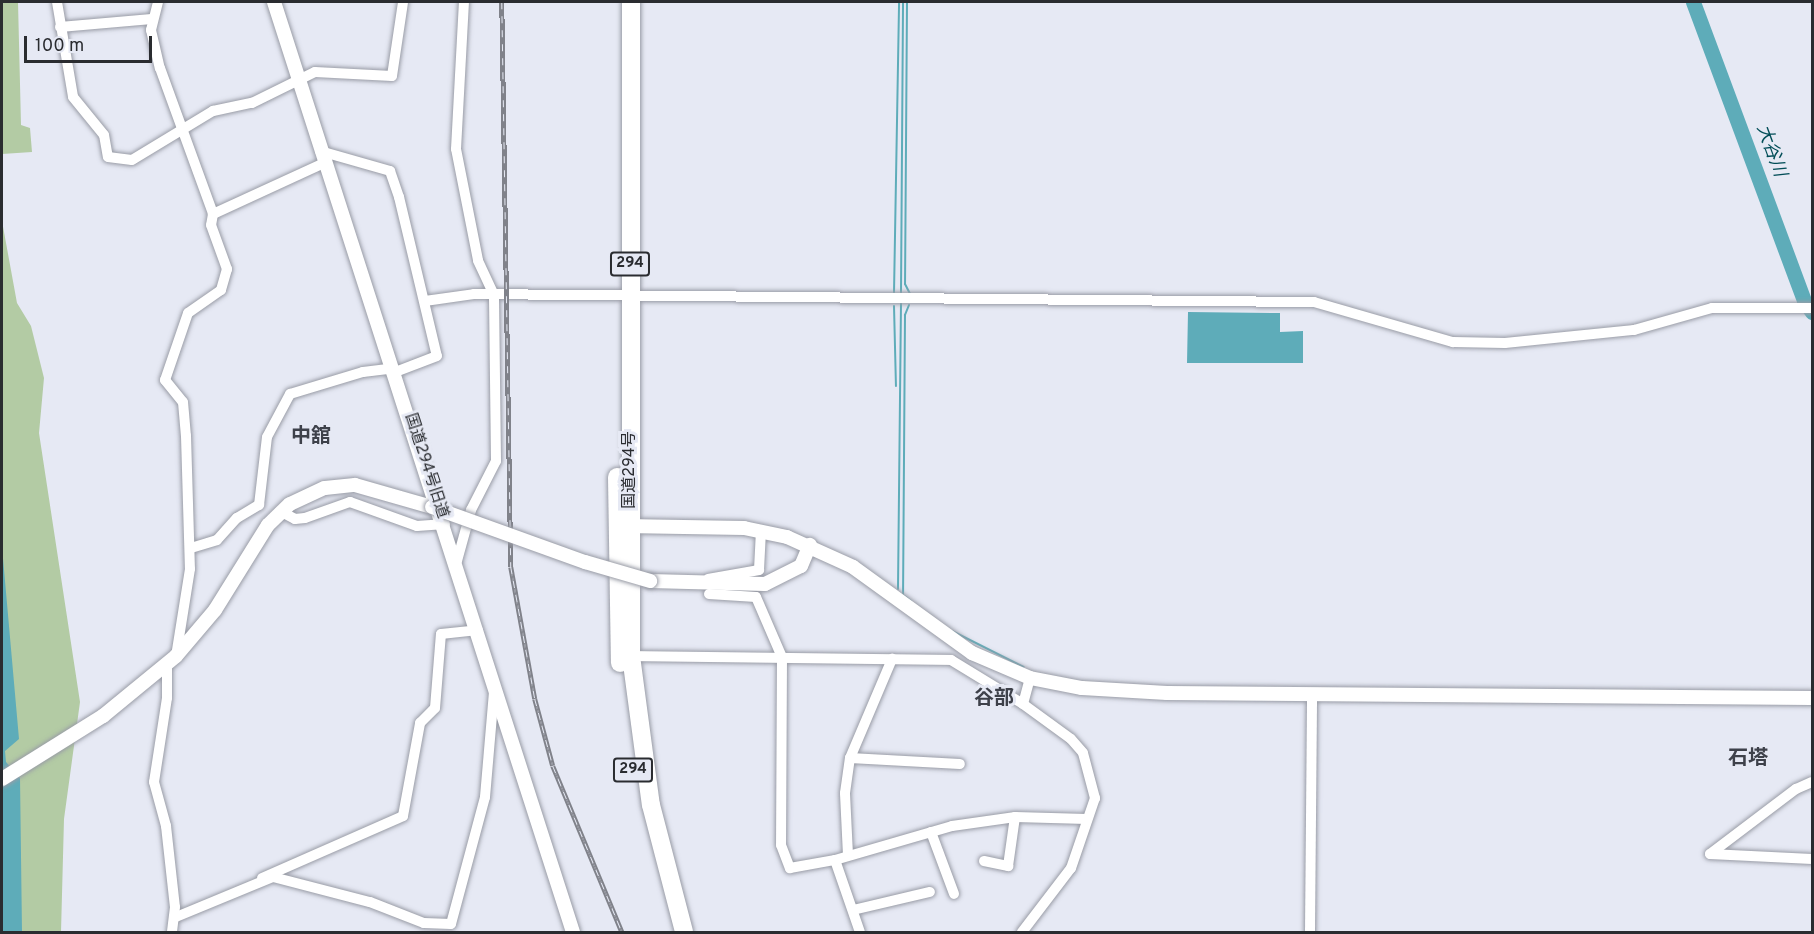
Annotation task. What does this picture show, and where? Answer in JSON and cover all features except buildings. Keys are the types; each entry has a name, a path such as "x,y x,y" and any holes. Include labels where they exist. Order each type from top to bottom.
{"highway":[{"name":"国道294号","path":"619,2 624,297"},
{"name":"国道294号","path":"631,2 624,297 623,526 618,631 628,731 644,827 671,933"},
{"name":"国道294号","path":"623,526 631,656 651,805 684,933"}],"street":[{"path":"57,2 73,97 104,135 108,157 132,160 213,111 252,103 315,72 392,76 403,2"},
{"path":"158,2 152,18 160,68 213,214 211,225 227,280 188,313 165,380 183,402 190,548 154,782 166,826 176,917 172,933"},
{"name":"国道294号旧道","path":"274,2 322,157 457,561 573,933"},
{"path":"457,561 471,510 495,471 494,295 478,260 456,149 464,2"},
{"path":"60,27 152,18"},
{"path":"190,548 217,540 237,518 259,505 267,437 290,394 363,372 394,370 437,356 425,301 390,171 322,157 213,214"},
{"path":"425,301 494,295 1314,302 1454,342 1505,343 1634,330 1712,308 1812,308"},
{"path":"2,779 63,741 172,661 215,610 280,511 308,494 339,485 371,487 585,562 650,580 765,584 801,566 810,545"},
{"path":"280,511 290,518 305,518 350,502 417,526 445,524"},
{"path":"623,526 761,530 810,545 853,567 940,634 1030,678 1107,691 1812,698"},
{"path":"708,579 759,570 761,530"},
{"path":"709,594 756,597 782,657 783,859 790,868 835,860 931,832 1015,817 1087,819"},
{"path":"176,917 403,816 420,723 435,708 437,699 441,634 478,630"},
{"path":"631,656 951,660 1023,704 1071,738 1083,753 1095,798 1071,868 1022,933"},
{"path":"848,855 845,793 850,758 892,659"},
{"path":"1023,704 1030,678"},
{"path":"262,878 287,878 424,923 455,928 485,797 495,683"},
{"path":"1310,933 1312,693"},
{"path":"850,758 960,764"},
{"path":"1812,782 1796,789 1710,854 1812,860"},
{"path":"984,861 1008,866 1015,817"},
{"path":"931,832 954,894"},
{"path":"835,860 860,933"},
{"path":"853,910 930,892"}],"green space":[{"path":"2,2 18,2 21,125 30,128 32,152 2,154"},
{"path":"2,221 17,303 31,326 44,378 39,433 80,702 64,819 61,932 2,932"}],"water":[{"path":"1188,312 1280,313 1280,332 1303,331 1303,363 1187,363"},
{"path":"2,547 19,739 5,751 6,762 20,778 22,932 2,932"}],"waterway":[{"path":"894,293 899,2"},
{"path":"901,293 903,2"},
{"path":"907,2 905,284 910,294"},
{"name":"大谷川","path":"1693,2 1804,301 1812,312"},
{"path":"898,589 901,303"},
{"path":"909,305 905,315 903,595 911,601"},
{"path":"894,306 896,386"},
{"path":"952,631 1024,667"}],"railway":[{"path":"502,2 511,567 535,699 553,766 622,932"}],"district":[{"name":"中舘","path":"311,437"},
{"name":"谷部","path":"994,699"},
{"name":"石塔","path":"1748,759"}]}
